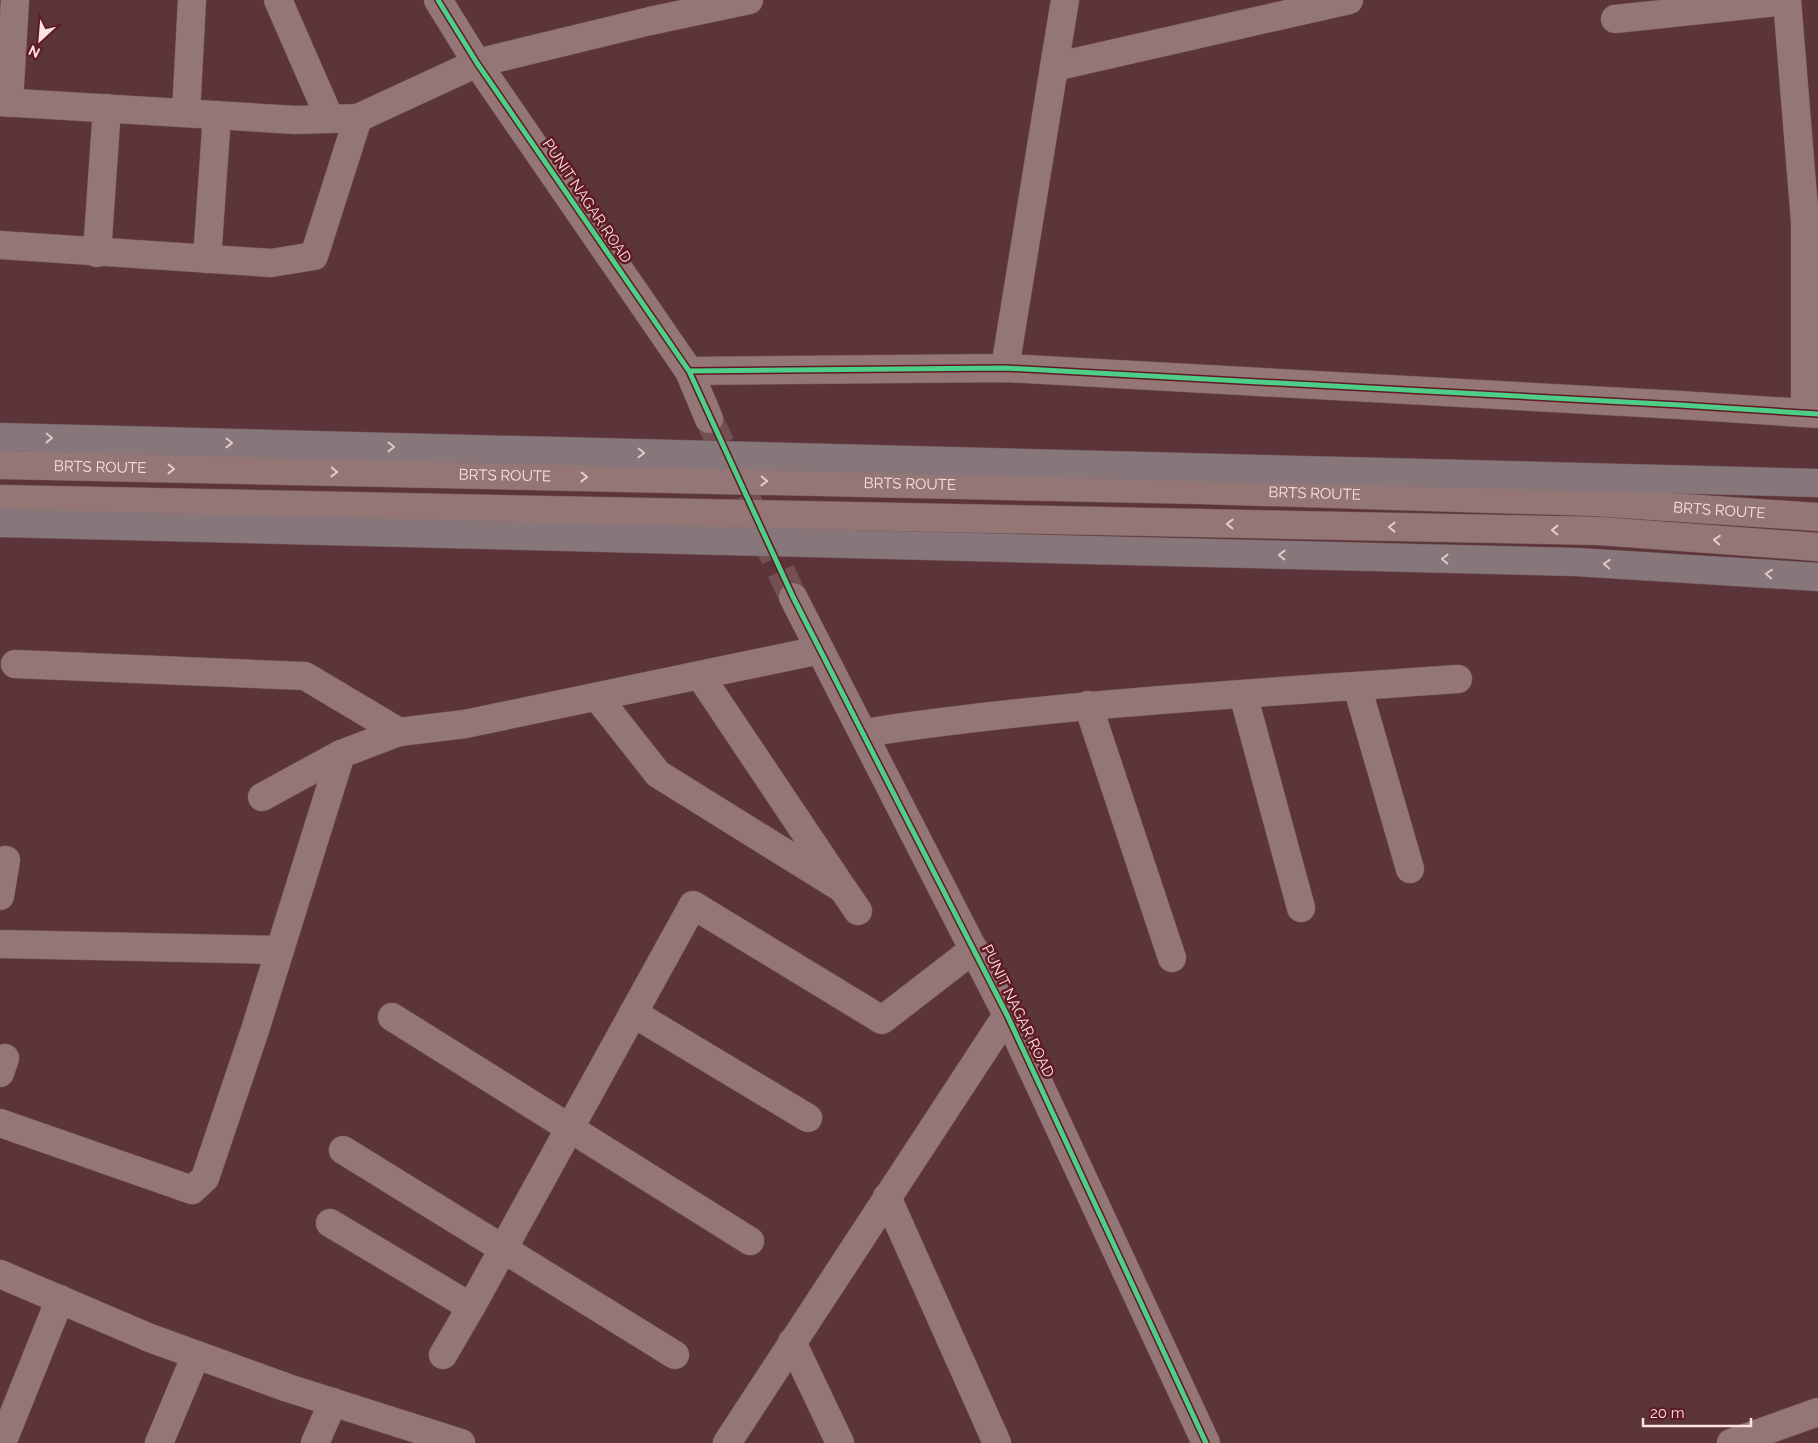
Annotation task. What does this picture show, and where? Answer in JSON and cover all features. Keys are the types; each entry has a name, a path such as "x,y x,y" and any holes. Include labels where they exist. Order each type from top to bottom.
{"main road":[{"path":"0,437 1818,483"},
{"path":"0,523 1576,562 1818,577"}],"street":[{"path":"15,0 5,102 296,120 358,118 477,63 650,21 749,0"},
{"path":"186,113 192,0"},
{"path":"278,0 330,119"},
{"name":"PUNIT NAGAR ROAD","path":"438,0 477,63 689,371 709,419"},
{"path":"1005,368 1065,0"},
{"path":"1054,68 1349,0"},
{"path":"689,371 1005,368 1811,414 1812,276 1805,221 1787,0 1615,19"},
{"path":"97,253 107,108"},
{"path":"207,259 217,115"},
{"path":"0,245 97,253 271,263 314,256 358,118"},
{"name":"BRTS ROUTE","path":"0,465 1211,490 1594,502 1818,517"},
{"name":"BRTS ROUTE","path":"0,500 1600,531 1818,547"},
{"name":"PUNIT NAGAR ROAD","path":"793,597 1008,1015 1206,1443"},
{"path":"262,797 341,754 399,732 465,724 598,698 820,650"},
{"path":"15,664 305,676 399,732"},
{"path":"598,698 658,774 850,900 701,676"},
{"path":"863,733 927,723 1088,705 1458,679"},
{"path":"1357,686 1410,869"},
{"path":"1242,694 1301,908"},
{"path":"1088,705 1172,958"},
{"path":"0,1123 192,1190 205,1178 210,1168 280,950 341,754"},
{"path":"0,896 6,860"},
{"path":"443,1355 693,905 882,1020 974,949"},
{"path":"0,944 280,950"},
{"path":"633,1013 808,1118"},
{"path":"727,1443 1008,1015"},
{"path":"392,1017 750,1241"},
{"path":"343,1150 675,1355"},
{"path":"887,1197 997,1443"},
{"path":"330,1223 471,1306"},
{"path":"0,1274 150,1338 196,1355 461,1443"},
{"path":"2,1443 60,1299"},
{"path":"792,1342 840,1443"},
{"path":"159,1443 196,1355"},
{"path":"315,1443 333,1402"},
{"path":"1731,1443 1818,1412"}],"tunnel":[{"path":"709,419 793,597"}],"cycle path":[{"path":"438,0 477,63 689,371 793,597 1007,1015 1206,1443"},
{"path":"689,371 1005,368 1818,414"}]}
